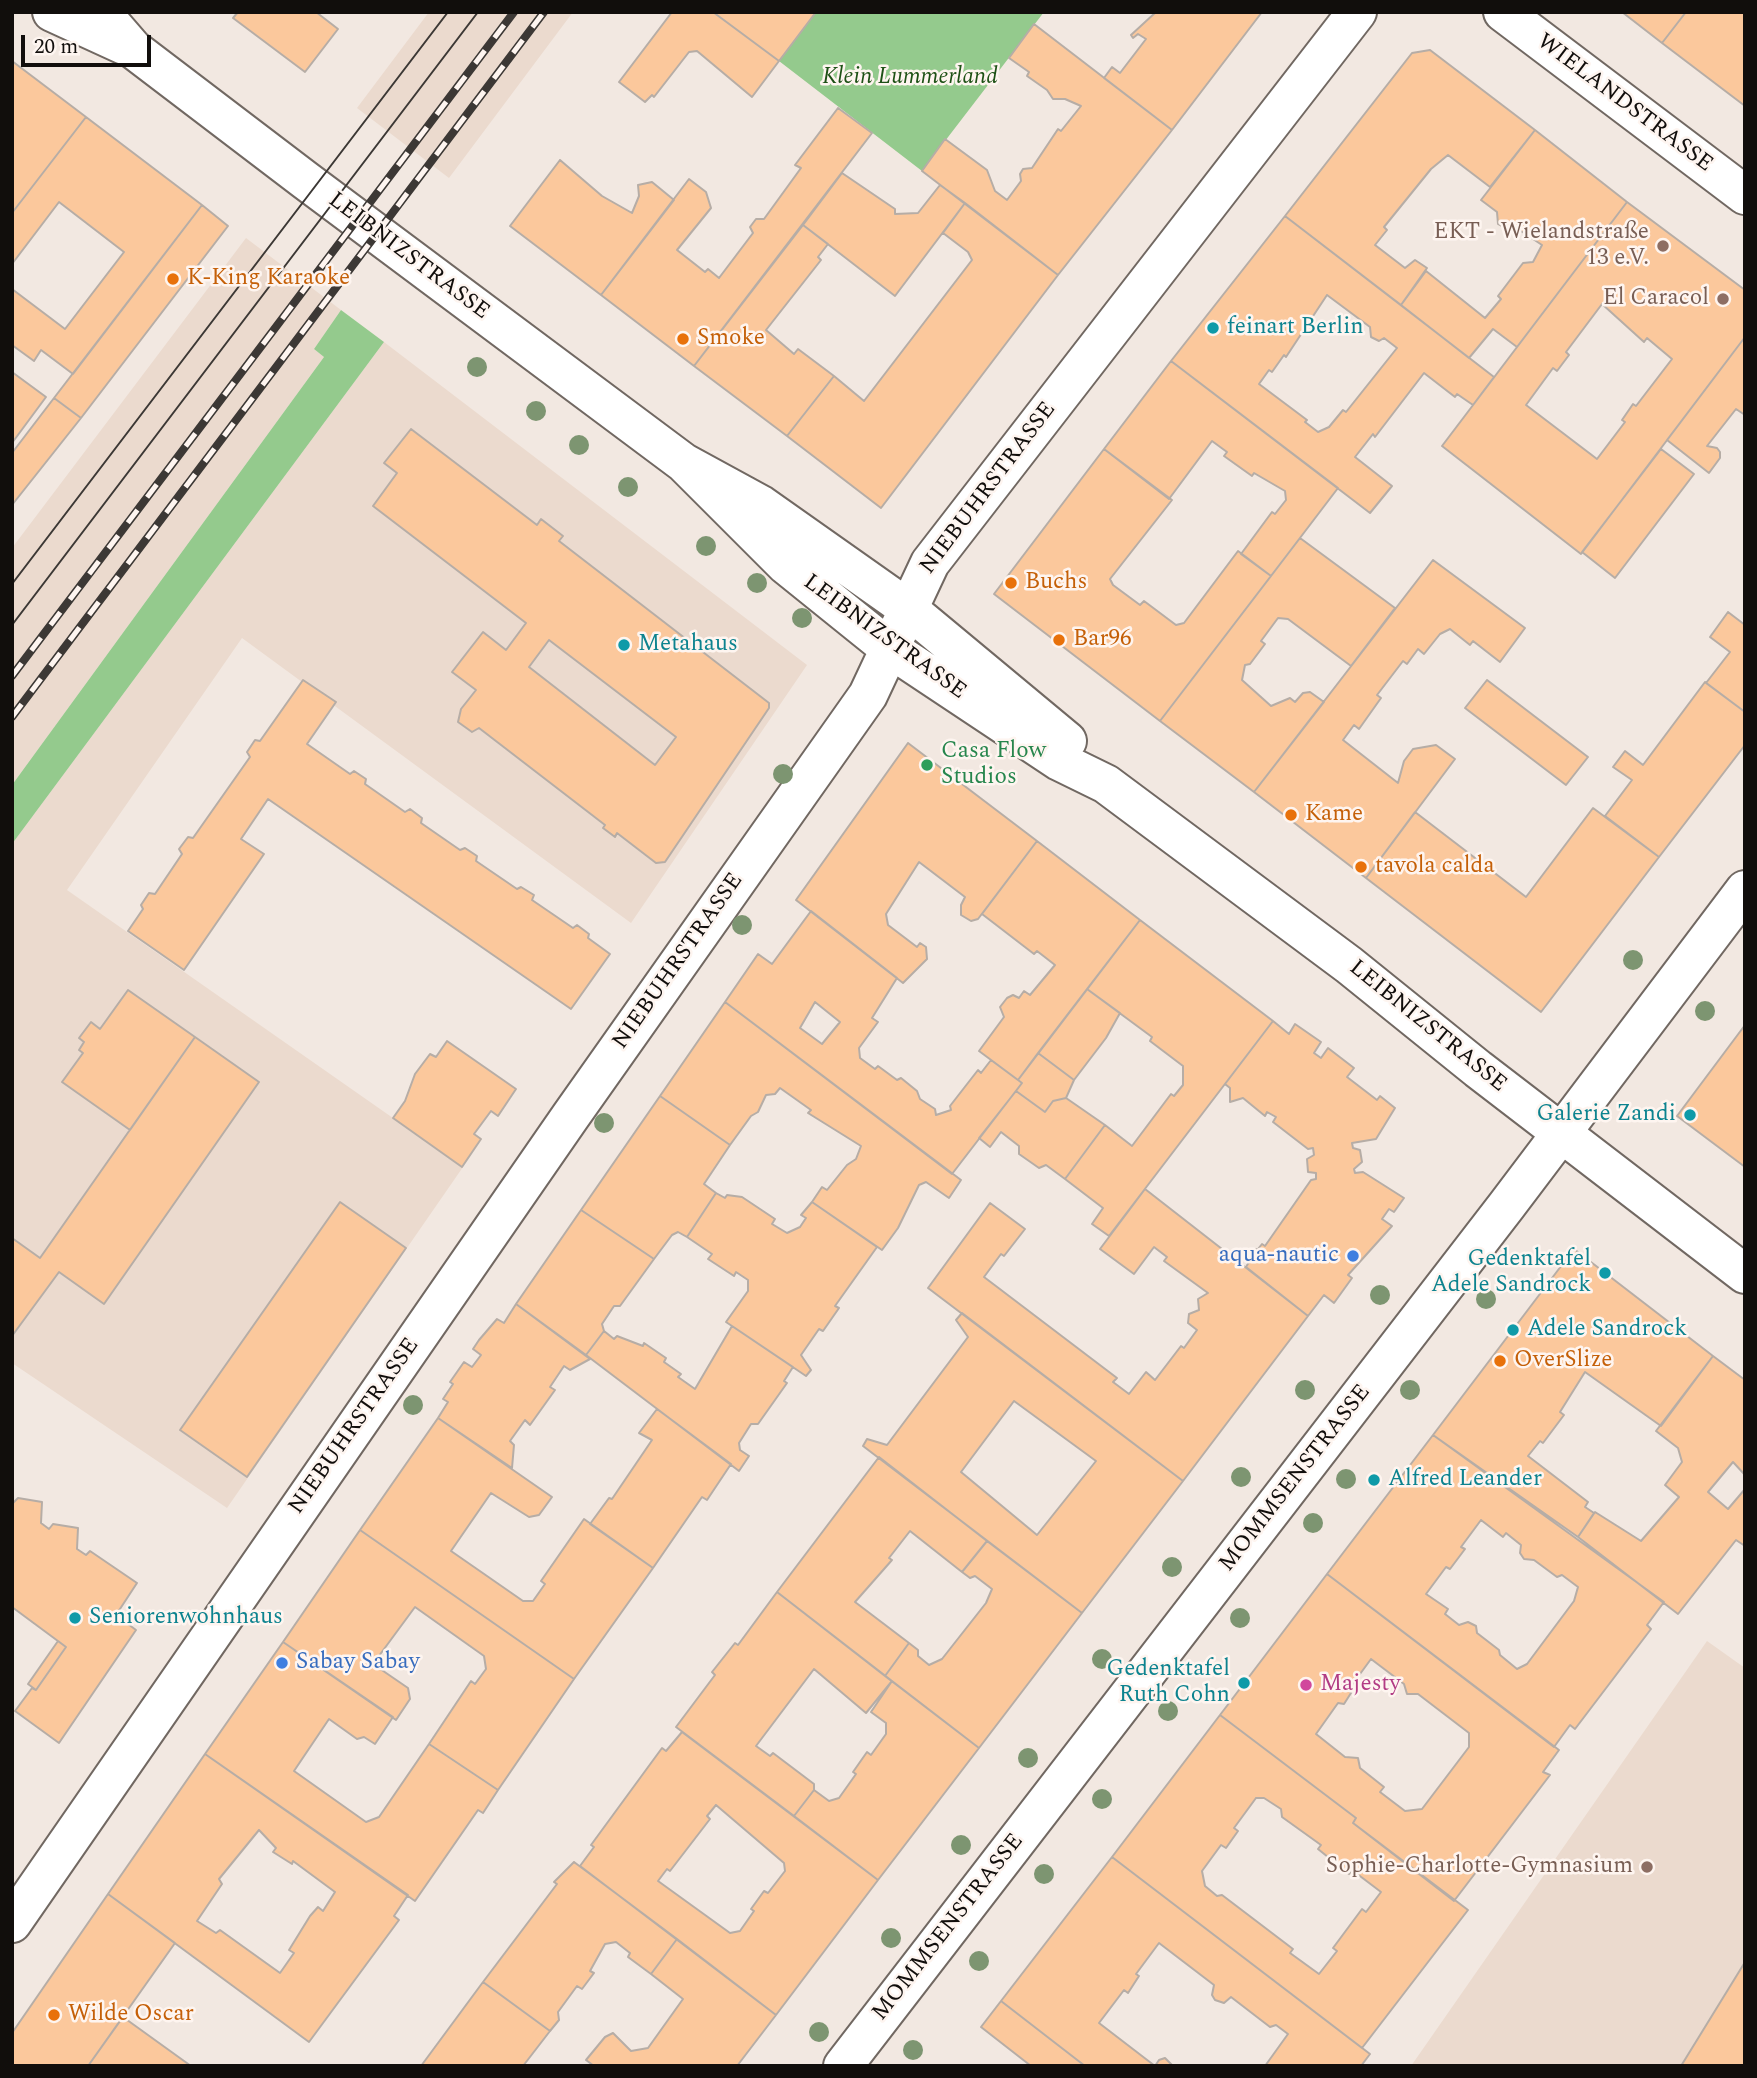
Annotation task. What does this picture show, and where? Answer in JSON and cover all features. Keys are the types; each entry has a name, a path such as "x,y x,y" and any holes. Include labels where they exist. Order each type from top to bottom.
{"street":[{"name":"LEIBNIZSTRASSE","path":"52,12 133,49"},
{"name":"LEIBNIZSTRASSE","path":"101,12 133,49 684,463 786,565 889,648 1059,761 1106,784 1349,965 1745,1274"},
{"name":"NIEBUHRSTRASSE","path":"12,1923 578,1106 867,695 930,563 1357,12"},
{"name":"WIELANDSTRASSE","path":"1503,12 1745,195"},
{"name":"LEIBNIZSTRASSE","path":"684,463 761,505 907,608 1071,745 1106,784"},
{"name":"MOMMSENSTRASSE","path":"843,2066 1562,1133 1745,890"}],"shaded area":[{"path":"429,12 573,12 449,178 357,108"},
{"path":"246,238 341,310 314,349 324,357 12,785 12,548"},
{"path":"384,342 807,665 631,923 242,638 67,890 463,1167 227,1508 12,1363 12,844"},
{"name":"Sophie-Charlotte-Gymnasium","path":"1707,1641 1745,1668 1745,2066 1411,2066"}],"green space":[{"name":"Klein Lummerland","path":"816,12 1044,12 922,171 779,61"},
{"path":"341,310 384,342 12,844 12,785 324,357 314,349"}],"building":[{"path":"238,12 316,12 338,29 305,72 233,18"},
{"path":"672,12 713,12 779,61 752,97 697,51 689,52 654,97 652,95 645,102 619,82"},
{"path":"713,12 816,12 779,61"},
{"path":"1156,12 1262,12 1172,130 1104,78 1112,67 1120,73 1146,39 1138,34 1133,38 1131,35"},
{"path":"1622,12 1686,12 1662,43"},
{"path":"1686,12 1745,12 1745,106 1662,43"},
{"path":"1034,24 1172,130 1058,275 922,171 945,139 987,170 995,191 1007,200 1021,181 1020,174 1023,169 1032,168 1058,129 1061,131 1081,106 1065,99 1053,99 1047,90 1027,76 1029,72 1009,58"},
{"path":"1430,50 1535,130 1490,187 1448,155 1431,169 1384,227 1387,230 1375,245 1405,268 1415,260 1427,268 1401,305 1285,216 1412,53"},
{"path":"12,61 86,117 12,213"},
{"path":"838,108 872,133 694,366 601,295 689,179 706,192 711,208 677,250 705,272 708,269 719,278 753,233 750,227 756,219 764,219 801,168 795,165"},
{"path":"86,117 202,205 73,374 41,350 34,361 12,345 12,289 65,329 124,252 59,202 12,264 12,213"},
{"path":"1535,130 1627,202 1517,347 1493,329 1469,358 1401,305 1426,271 1485,318 1501,299 1498,296 1523,263 1533,262 1542,245 1512,225 1505,228 1498,224 1497,212 1481,200"},
{"path":"560,160 602,196 632,213 639,196 638,185 652,182 674,200 601,295 510,226"},
{"path":"842,173 895,209 895,214 918,213 940,185 965,203 895,296 803,225"},
{"path":"1627,202 1745,290 1745,337 1581,554 1442,446","holes":["1602,304 1644,342 1647,338 1672,359 1636,406 1633,404 1622,420 1625,422 1597,459 1526,405 1553,368 1557,371 1569,355 1566,352"]},
{"path":"965,203 1058,275 881,508 787,436 834,376 864,401 972,260 968,252 943,233"},
{"path":"202,205 228,226 81,418 54,398"},
{"path":"1285,216 1494,377 1473,405 1457,394 1455,397 1424,373 1375,437 1373,434 1355,457 1392,486 1370,513 1171,361","holes":["1327,295 1370,327 1371,337 1379,341 1384,338 1397,348 1346,412 1343,410 1329,427 1318,432 1305,422 1307,420 1259,384 1269,370 1272,372 1284,355 1286,357"]},
{"path":"803,225 828,244 818,257 821,260 766,330 794,354 798,349 834,376 787,436 694,366"},
{"path":"1745,337 1745,415 1736,409 1707,446 1717,448 1720,452 1720,458 1709,473 1667,440"},
{"path":"1171,361 1338,488 1271,576 1241,554 1272,512 1275,514 1286,500 1285,491 1254,473 1252,476 1224,456 1227,452 1212,441 1169,499 1104,449"},
{"path":"12,372 46,397 12,443"},
{"path":"54,398 81,418 12,505 12,453"},
{"name":"Metahaus","path":"411,429 537,525 541,519 563,536 559,541 769,703 769,708 665,862 656,863 617,833 615,837 603,828 605,825 479,728 472,732 458,722 461,709 476,690 452,672 483,632 506,650 526,623 373,506 397,473 384,463","holes":["549,640 676,737 655,765 529,667"]},
{"path":"1104,449 1172,500 1110,579 1113,585 1140,605 1144,601 1176,625 1184,623 1238,551 1271,576 1160,721 994,594"},
{"path":"1661,449 1694,474 1615,578 1582,552"},
{"path":"1300,538 1395,608 1351,666 1288,619 1278,618 1261,641 1265,644 1250,664 1245,665 1242,680 1271,706 1290,698 1295,702 1303,693 1310,692 1324,702 1254,792 1160,721"},
{"path":"1433,560 1525,628 1500,662 1473,641 1470,645 1450,629 1440,634 1424,654 1418,649 1407,664 1403,661 1377,695 1381,698 1359,729 1354,725 1343,740 1398,783 1404,761 1413,749 1436,745 1455,759 1366,878 1254,792"},
{"path":"1728,612 1745,625 1745,712 1706,683 1730,652 1710,637"},
{"path":"303,680 336,702 307,744 350,774 354,771 366,779 365,784 405,812 410,809 422,818 421,823 460,850 465,848 477,856 476,861 517,889 521,887 534,895 532,900 573,928 577,925 589,934 588,938 610,954 571,1009 268,799 241,839 264,854 184,970 128,931 143,909 141,905 149,893 155,894 182,854 179,849 188,837 193,838 250,757 247,752 255,740 260,741"},
{"path":"1487,680 1588,757 1566,785 1465,708"},
{"path":"1705,682 1745,712 1745,745 1659,857 1605,816 1632,780 1613,767 1625,751 1643,765"},
{"path":"908,743 1037,841 978,919 971,921 961,915 961,905 965,897 919,862 886,914 888,925 917,947 920,943 926,947 927,959 903,983 796,900"},
{"path":"1593,808 1659,857 1541,1012 1366,878 1415,812 1526,897"},
{"path":"1037,841 1140,920 1018,1080 979,1051 1004,1017 1000,1007 1007,998 1013,995 1019,998 1024,991 1030,995 1055,965 1037,951 1034,954 982,914"},
{"path":"811,911 897,978 872,1018 878,1022 859,1048 860,1058 875,1069 878,1066 897,1080 901,1078 917,1091 920,1099 935,1109 936,1115 951,1110 950,1106 978,1070 981,1073 991,1060 1022,1083 952,1174 725,1002 758,954 772,964","holes":["815,1002 840,1022 822,1044 800,1028"]},
{"path":"1140,920 1273,1021 1109,1236 1092,1224 1103,1208 1065,1179 1105,1125 1132,1146 1171,1094 1174,1096 1183,1085 1183,1066 1150,1041 1152,1037 1087,989"},
{"path":"1087,989 1120,1013 1106,1038 1074,1080 1038,1053"},
{"path":"128,990 195,1037 130,1130 62,1082 83,1053 79,1050 84,1042 79,1038 91,1022 100,1029"},
{"path":"725,1002 961,1180 949,1198 926,1182 919,1185 898,1228 882,1250 812,1202 822,1187 827,1190 847,1165 856,1159 861,1146 808,1113 811,1110 780,1088 775,1094 766,1095 758,1112 751,1116 730,1145 660,1096"},
{"path":"1273,1021 1289,1034 1295,1024 1321,1042 1314,1053 1321,1058 1328,1048 1354,1068 1347,1077 1377,1100 1380,1096 1395,1108 1376,1139 1352,1143 1353,1148 1360,1150 1362,1162 1354,1169 1355,1173 1363,1172 1404,1198 1394,1212 1389,1209 1382,1219 1392,1226 1348,1275 1352,1278 1334,1303 1324,1295 1308,1316 1246,1267 1249,1262 1247,1250 1258,1249 1262,1244 1265,1246 1311,1180 1316,1179 1316,1173 1308,1172 1307,1159 1314,1155 1313,1148 1308,1149 1273,1122 1276,1117 1267,1112 1265,1116 1243,1098 1230,1102 1230,1088 1225,1084"},
{"path":"1745,1025 1745,1167 1677,1116"},
{"path":"195,1037 259,1082 104,1304 59,1272 12,1336 12,1238 40,1258"},
{"path":"447,1041 516,1089 498,1116 491,1111 474,1134 481,1139 462,1167 393,1118 405,1101 415,1074 430,1054 436,1057"},
{"path":"1038,1053 1074,1080 1066,1098 1053,1101 1045,1112 1016,1091 1022,1083 1018,1080"},
{"path":"1016,1091 1045,1112 1053,1101 1066,1098 1105,1125 1065,1179 1046,1165 1039,1168 1019,1154 1019,1146 1001,1132 990,1147 979,1138"},
{"path":"660,1096 730,1145 704,1184 716,1193 687,1237 678,1232 672,1235 654,1259 581,1210"},
{"path":"1145,1189 1308,1316 1183,1481 928,1288 990,1203 1025,1229 984,1277 1117,1378 1113,1382 1129,1394 1146,1372 1155,1380 1181,1346 1184,1348 1197,1330 1188,1323 1189,1314 1199,1310 1198,1299 1208,1293 1164,1261 1167,1257 1154,1247 1134,1274 1100,1249"},
{"path":"716,1193 725,1198 727,1195 742,1197 775,1219 772,1224 787,1233 800,1227 806,1218 801,1215 812,1202 877,1247 835,1306 839,1308 823,1331 819,1329 801,1355 811,1370 806,1376 726,1322 748,1291 748,1280 736,1272 734,1276 708,1259 712,1254 687,1237"},
{"path":"340,1202 406,1248 247,1477 180,1430"},
{"path":"581,1210 654,1259 620,1306 614,1306 602,1324 604,1331 586,1355 516,1304"},
{"path":"1574,1249 1713,1356 1661,1426 1585,1372 1560,1412 1564,1415 1543,1443 1540,1441 1528,1456 1588,1502 1585,1507 1594,1513 1578,1537 1433,1435"},
{"path":"516,1304 590,1359 570,1370 564,1366 550,1387 555,1390 530,1425 525,1420 510,1441 514,1445 512,1468 438,1418 448,1402 443,1399 453,1384 450,1382 464,1362 472,1367 481,1355 473,1349 479,1340 497,1319 504,1323"},
{"path":"962,1313 1183,1481 1082,1613 863,1446 867,1439 887,1445 968,1337 956,1320","holes":["1014,1401 1096,1461 1037,1535 961,1472"]},
{"path":"732,1326 793,1367 784,1381 787,1383 758,1424 751,1424 739,1443 740,1450 749,1456 739,1471 586,1355 604,1331 614,1339 617,1336 643,1346 644,1343 666,1358 664,1362 681,1374 678,1377 695,1389"},
{"path":"1713,1356 1745,1380 1745,1475 1733,1462 1708,1492 1728,1509 1745,1489 1745,1546 1736,1540 1678,1614 1578,1537 1595,1512 1641,1541 1679,1497 1665,1485 1682,1462 1678,1448 1656,1431"},
{"path":"657,1409 731,1464 707,1500 702,1497 653,1568 590,1524 609,1498 612,1499 652,1440 639,1433"},
{"path":"438,1418 552,1497 539,1515 529,1517 491,1493 451,1551 523,1601 533,1601 545,1584 541,1581 584,1519 653,1568 574,1679 360,1530"},
{"path":"1433,1435 1664,1602 1647,1625 1651,1629 1575,1729 1570,1725 1554,1747 1327,1574","holes":["1481,1520 1503,1537 1506,1533 1521,1545 1520,1553 1524,1559 1534,1560 1557,1577 1562,1575 1578,1587 1574,1601 1527,1664 1517,1669 1477,1633 1476,1626 1468,1622 1459,1625 1445,1614 1448,1609 1426,1594 1446,1567 1450,1569 1465,1549 1461,1547"]},
{"path":"879,1457 987,1541 962,1572 910,1531 889,1558 892,1560 855,1602 909,1643 885,1676 777,1592"},
{"name":"Seniorenwohnhaus","path":"18,1498 42,1502 41,1523 49,1529 53,1524 78,1528 77,1549 86,1555 90,1551 137,1583 116,1615 136,1630 59,1743 15,1711 32,1688 36,1690 66,1647 12,1607 12,1504"},
{"path":"360,1530 574,1679 498,1790 429,1744 471,1681 475,1684 486,1669 484,1656 415,1607 373,1664 408,1688 410,1699 396,1720 283,1642"},
{"path":"987,1541 1082,1613 979,1748 885,1676 909,1643 929,1665 942,1659 986,1603 992,1589 975,1576 970,1578 962,1572"},
{"path":"1327,1574 1559,1750 1543,1772 1550,1775 1454,1901 1353,1823 1356,1818 1220,1715","holes":["1371,1659 1404,1684 1407,1694 1418,1694 1469,1733 1469,1747 1422,1809 1405,1811 1380,1792 1384,1787 1360,1768 1358,1758 1345,1757 1316,1734 1338,1703 1344,1704 1351,1693 1349,1689"]},
{"path":"777,1592 892,1681 866,1713 814,1669 756,1746 770,1756 773,1753 814,1784 814,1790 794,1816 676,1727 715,1675 712,1672 735,1643 738,1645"},
{"path":"58,1641 66,1647 36,1690 28,1684"},
{"path":"283,1642 393,1717 375,1744 364,1737 357,1739 329,1719 294,1771 366,1822 379,1817 429,1744 498,1790 483,1813 478,1810 415,1901 205,1754"},
{"path":"892,1681 979,1748 878,1880 794,1816 814,1790 829,1801 839,1798 867,1752 871,1755 886,1734 886,1723 871,1712"},
{"path":"1220,1715 1356,1818 1353,1823 1468,1910 1362,2048 1112,1857","holes":["1256,1798 1264,1798 1281,1809 1282,1817 1321,1845 1318,1849 1349,1874 1352,1870 1381,1892 1366,1912 1362,1909 1333,1948 1337,1951 1319,1974 1290,1953 1293,1949 1222,1895 1217,1896 1205,1886 1202,1871 1221,1845 1226,1848 1238,1831 1234,1828"]},
{"path":"682,1732 878,1880 776,2015 580,1866 594,1847 591,1845 662,1748 666,1751","holes":["716,1805 784,1863 785,1871 768,1893 764,1891 740,1931 730,1933 658,1881 667,1869 670,1871 710,1819 707,1816"]},
{"path":"205,1754 408,1895 394,1916 399,1920 309,2042 108,1894","holes":["259,1830 276,1848 273,1852 292,1864 293,1861 335,1892 323,1911 318,1907 310,1916 289,1950 294,1953 280,1973 220,1930 216,1933 197,1921 222,1884 219,1879"]},
{"path":"1112,1857 1370,2054 1361,2066 1265,2066 1288,2034 1276,2025 1270,2027 1231,1997 1224,2003 1215,2000 1212,1995 1214,1985 1159,1943 1136,1974 1139,1976 1128,1993 1124,1990 1099,2023 1155,2066 1085,2066 1001,2001"},
{"path":"574,1862 677,1939 651,1974 628,1957 630,1953 616,1942 605,1944 590,1971 594,1973 582,1989 577,1986 558,2012 559,2020 550,2031 483,1982 557,1884 554,1882"},
{"path":"108,1894 175,1943 88,2066 12,2066 12,2033"},
{"path":"677,1939 776,2015 737,2066 594,2066 586,2060 605,2037 613,2033 631,2051 648,2048 683,1999 651,1974"},
{"path":"1745,1962 1745,2066 1681,2066"},
{"path":"483,1982 550,2031 523,2066 421,2066"},
{"path":"1001,2001 1085,2066 1031,2066 981,2027"},
{"path":"123,2017 191,2066 88,2066"},
{"path":"1165,2058 1173,2066 1155,2066 1159,2060"}],"tram line":[{"path":"12,584 448,12"},
{"path":"12,625 478,12"}],"railway":[{"path":"12,676 514,12"},
{"path":"12,717 544,12"}],"place":[{"name":"EKT - Wielandstraße 13 e.V.","path":"1663,246"},
{"name":"K-King Karaoke","path":"173,279"},
{"name":"El Caracol","path":"1723,299"},
{"name":"feinart Berlin","path":"1213,328"},
{"name":"Smoke","path":"683,339"},
{"name":"Buchs","path":"1011,583"},
{"name":"Bar96","path":"1059,640"},
{"name":"Metahaus","path":"624,645"},
{"name":"Casa Flow Studios","path":"927,765"},
{"name":"Kame","path":"1291,815"},
{"name":"tavola calda","path":"1361,867"},
{"name":"Galerie Zandi","path":"1690,1115"},
{"name":"aqua-nautic","path":"1353,1256"},
{"name":"Gedenktafel Adele Sandrock","path":"1605,1273"},
{"name":"Adele Sandrock","path":"1513,1330"},
{"name":"OverSlize","path":"1500,1361"},
{"name":"Alfred Leander","path":"1374,1480"},
{"name":"Seniorenwohnhaus","path":"75,1618"},
{"name":"Sabay Sabay","path":"282,1663"},
{"name":"Gedenktafel Ruth Cohn","path":"1244,1683"},
{"name":"Majesty","path":"1306,1685"},
{"name":"Sophie-Charlotte-Gymnasium","path":"1647,1867"},
{"name":"Wilde Oscar","path":"54,2015"}]}
